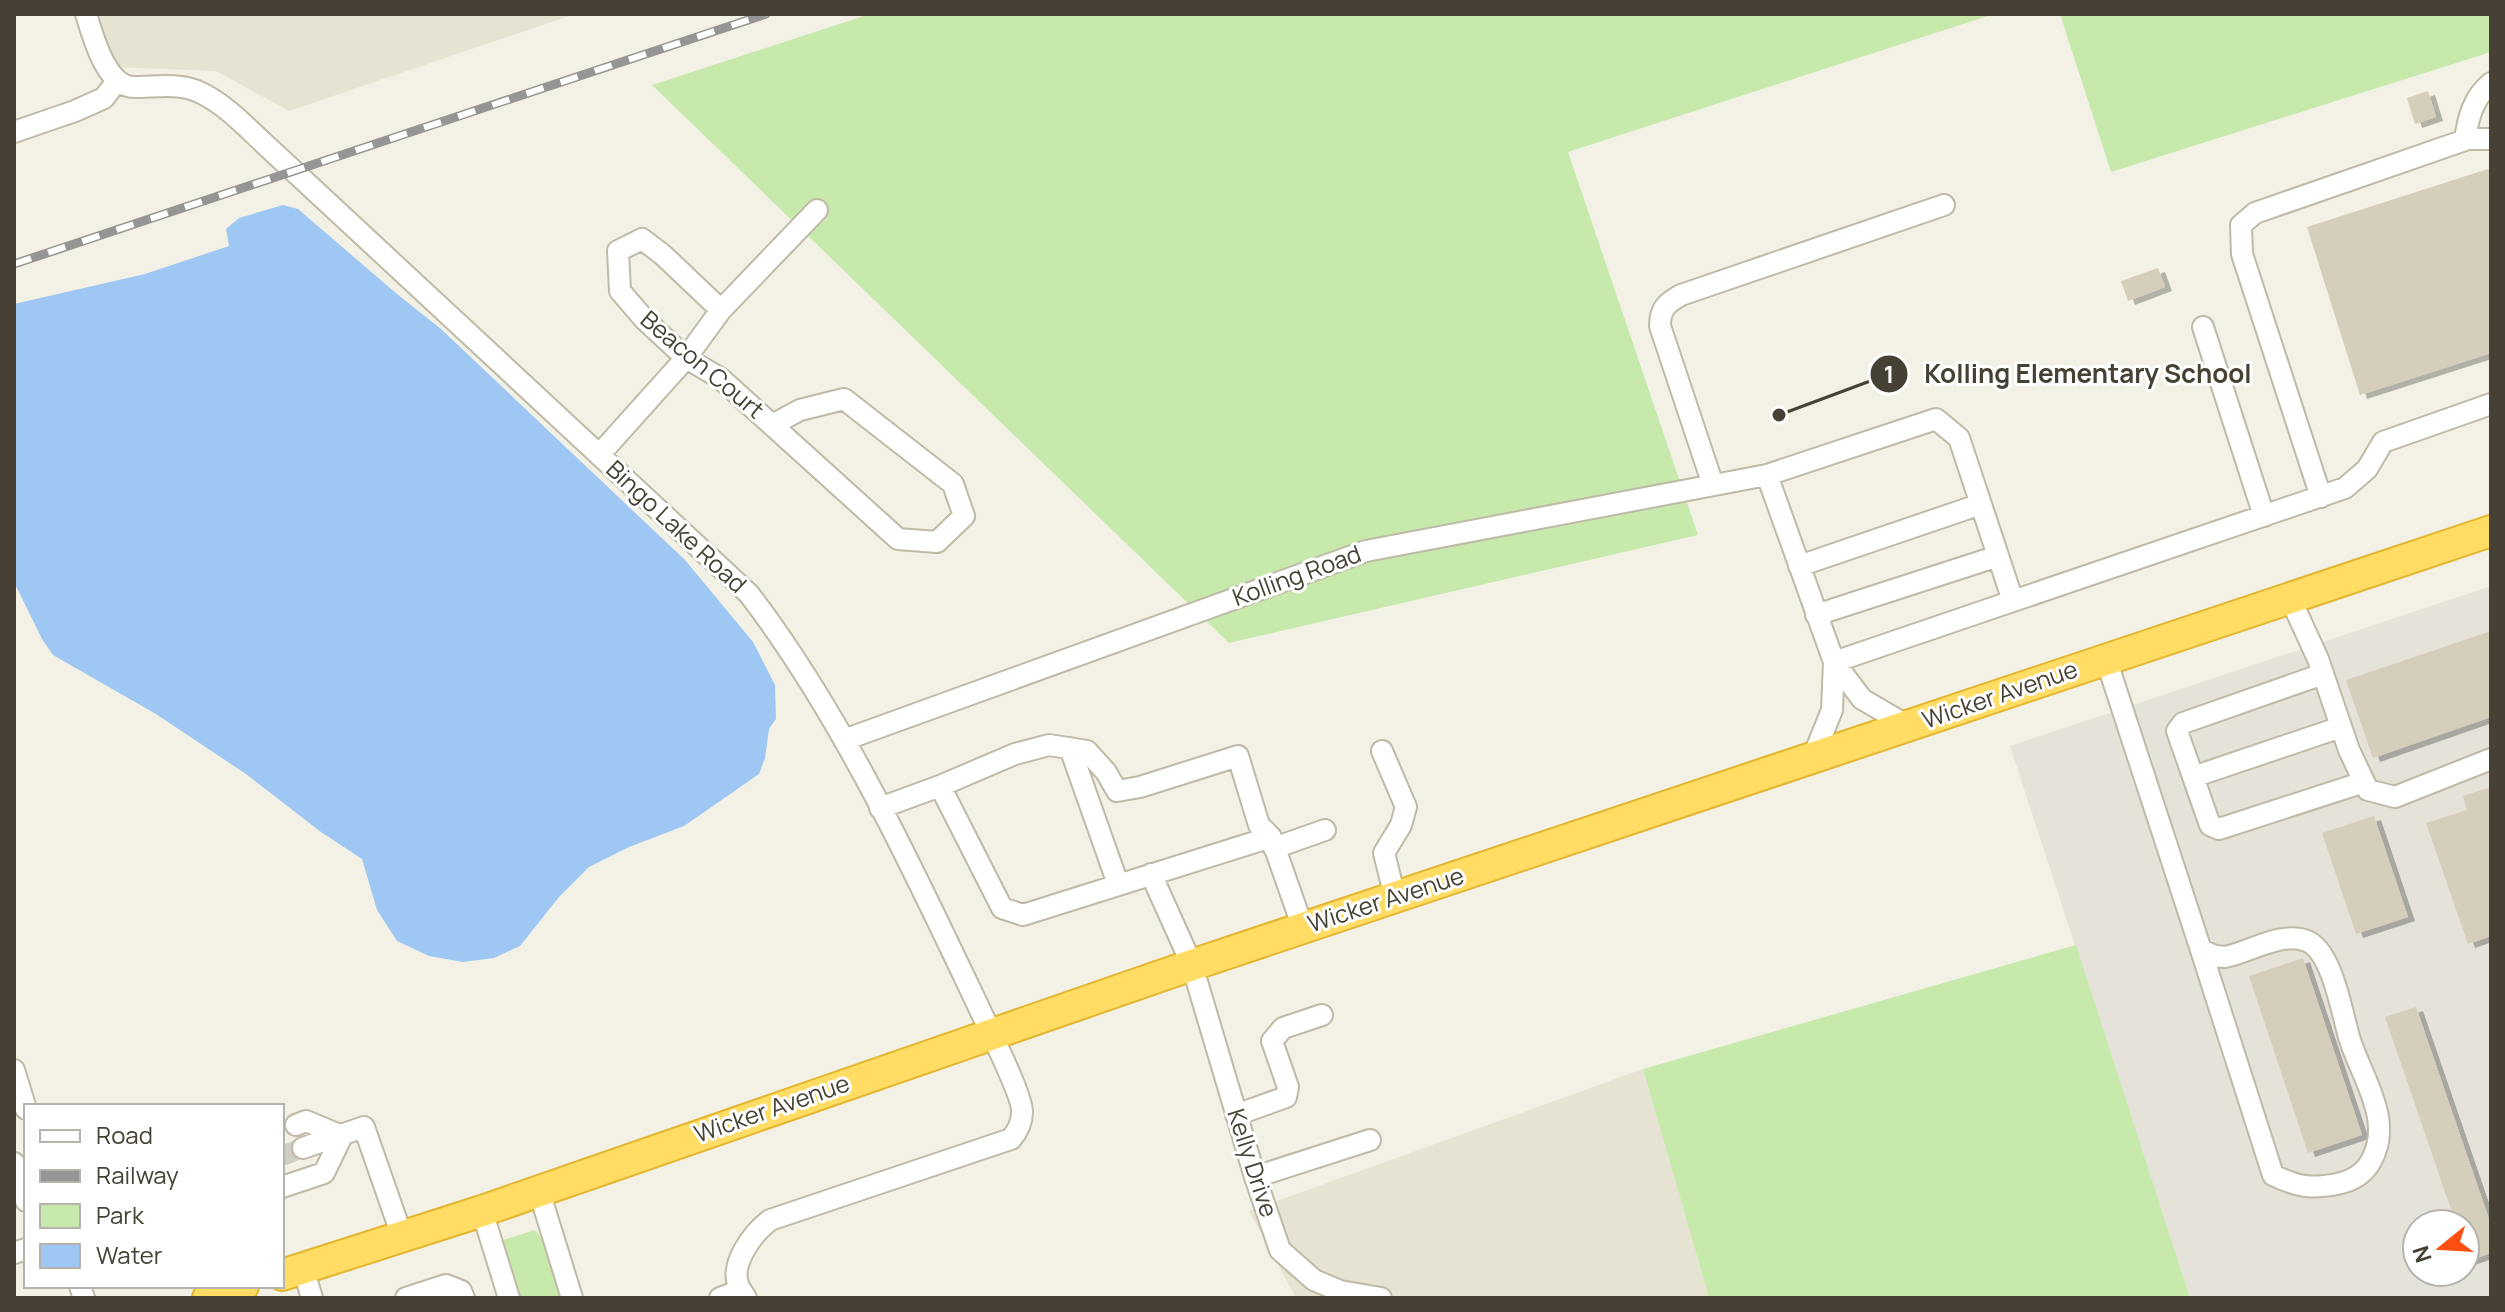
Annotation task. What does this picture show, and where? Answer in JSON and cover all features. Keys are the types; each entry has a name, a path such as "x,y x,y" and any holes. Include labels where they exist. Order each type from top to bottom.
{"highway":[{"name":"Wicker Avenue","path":"293,1272 482,1211 1192,965 2491,531"},
{"path":"208,1298 237,1288"}],"street":[{"path":"14,132 104,98 117,81 102,58 86,14"},
{"name":"Bingo Lake Road","path":"117,81 126,87 182,87 217,103 749,594 779,633 844,740 880,808 991,1033 1023,1109 1019,1129 1011,1139 770,1220 757,1231 737,1267 738,1286 744,1294"},
{"path":"2465,140 2468,120 2479,95 2491,83"},
{"path":"2321,497 2242,254 2241,225 2255,213 2465,140 2491,139"},
{"path":"1713,485 1660,326 1660,313 1668,302 1944,205"},
{"path":"599,455 686,358 721,310 817,210"},
{"name":"Beacon Court","path":"721,310 642,239 618,251 620,291 645,320 686,358 720,378 898,539 937,542 964,516 953,484 844,399 800,410 772,425"},
{"path":"2203,327 2264,516"},
{"path":"1834,662 2345,488 2367,469 2383,442 2491,404"},
{"name":"Kolling Road","path":"844,740 1366,551 1767,475 1936,419 1959,438 1981,504"},
{"path":"1767,475 1834,662 1862,699 1908,726"},
{"path":"1799,566 1981,504 2013,601"},
{"path":"1816,615 1998,556"},
{"path":"2290,598 2368,790 2395,797 2491,759"},
{"path":"2106,659 2273,1175 2294,1186 2316,1188 2344,1183 2365,1172 2376,1152 2379,1119 2351,1042 2332,974 2322,956 2309,942 2288,938 2225,957 2201,950"},
{"path":"1813,757 1832,710 1834,662"},
{"path":"2323,674 2183,723 2177,731 2210,825 2219,829 2364,782"},
{"path":"2193,777 2341,727"},
{"path":"880,808 1015,754 1049,745 1087,751 1106,772 1117,791 1140,787 1238,756 1259,825 1272,842 1303,928"},
{"path":"1070,748 1118,884"},
{"path":"1382,751 1406,807 1401,825 1384,853 1395,897"},
{"path":"940,786 1002,908 1023,915 1151,874 1325,830"},
{"name":"Kelly Drive","path":"1151,874 1192,965 1280,1250 1314,1280 1340,1291 1381,1298"},
{"path":"1236,1115 1286,1097 1288,1087 1272,1041 1283,1028 1322,1015"},
{"path":"14,1070 24,1104"},
{"path":"296,1125 306,1121 342,1136"},
{"path":"303,1148 364,1127 402,1236"},
{"path":"284,1186 324,1173 342,1136"},
{"path":"1255,1177 1370,1140"},
{"path":"14,1163 24,1195"},
{"path":"539,1191 572,1298"},
{"path":"482,1211 509,1298"},
{"path":"293,1272 312,1298"},
{"path":"406,1298 446,1285 461,1291 464,1298"},
{"path":"720,1298 744,1294"}],"shaded area":[{"path":"96,14 575,14 289,111 216,71 113,67"},
{"path":"2491,586 2491,1298 2190,1298 2010,746"},
{"path":"1643,1069 1709,1298 1296,1298 1249,1211"}],"green space":[{"path":"870,14 1994,14 1568,152 1698,535 1229,643 652,85"},
{"path":"2060,14 2491,14 2491,52 2111,172"},
{"path":"2076,945 2190,1298 1709,1298 1643,1069"},
{"path":"535,1230 542,1239 560,1298 517,1298 503,1240"}],"water":[{"path":"283,205 298,209 441,329 685,560 753,642 775,685 776,719 769,729 759,774 684,826 629,847 589,867 559,897 520,946 494,958 463,962 429,956 397,941 377,910 362,859 321,832 246,774 156,714 53,655 14,582 14,304 145,274 229,246 226,229 239,218"}],"building":[{"path":"2428,91 2436,117 2415,124 2407,98"},
{"path":"2491,168 2491,353 2360,395 2307,227"},
{"path":"2158,268 2165,287 2128,301 2121,281"},
{"path":"2491,631 2491,717 2373,758 2346,680"},
{"path":"2491,787 2491,936 2468,944 2426,823 2467,810 2463,796"},
{"path":"2374,816 2408,917 2356,934 2322,833"},
{"path":"2303,958 2362,1135 2308,1153 2249,976"},
{"path":"2416,1007 2491,1225 2491,1253 2481,1256 2481,1208 2451,1208 2385,1017"}],"tunnel":[{"path":"284,1155 303,1148"}],"railway":[{"path":"14,264 766,14"}],"place":[{"name":"Kolling Elementary School","path":"1779,415"}]}
